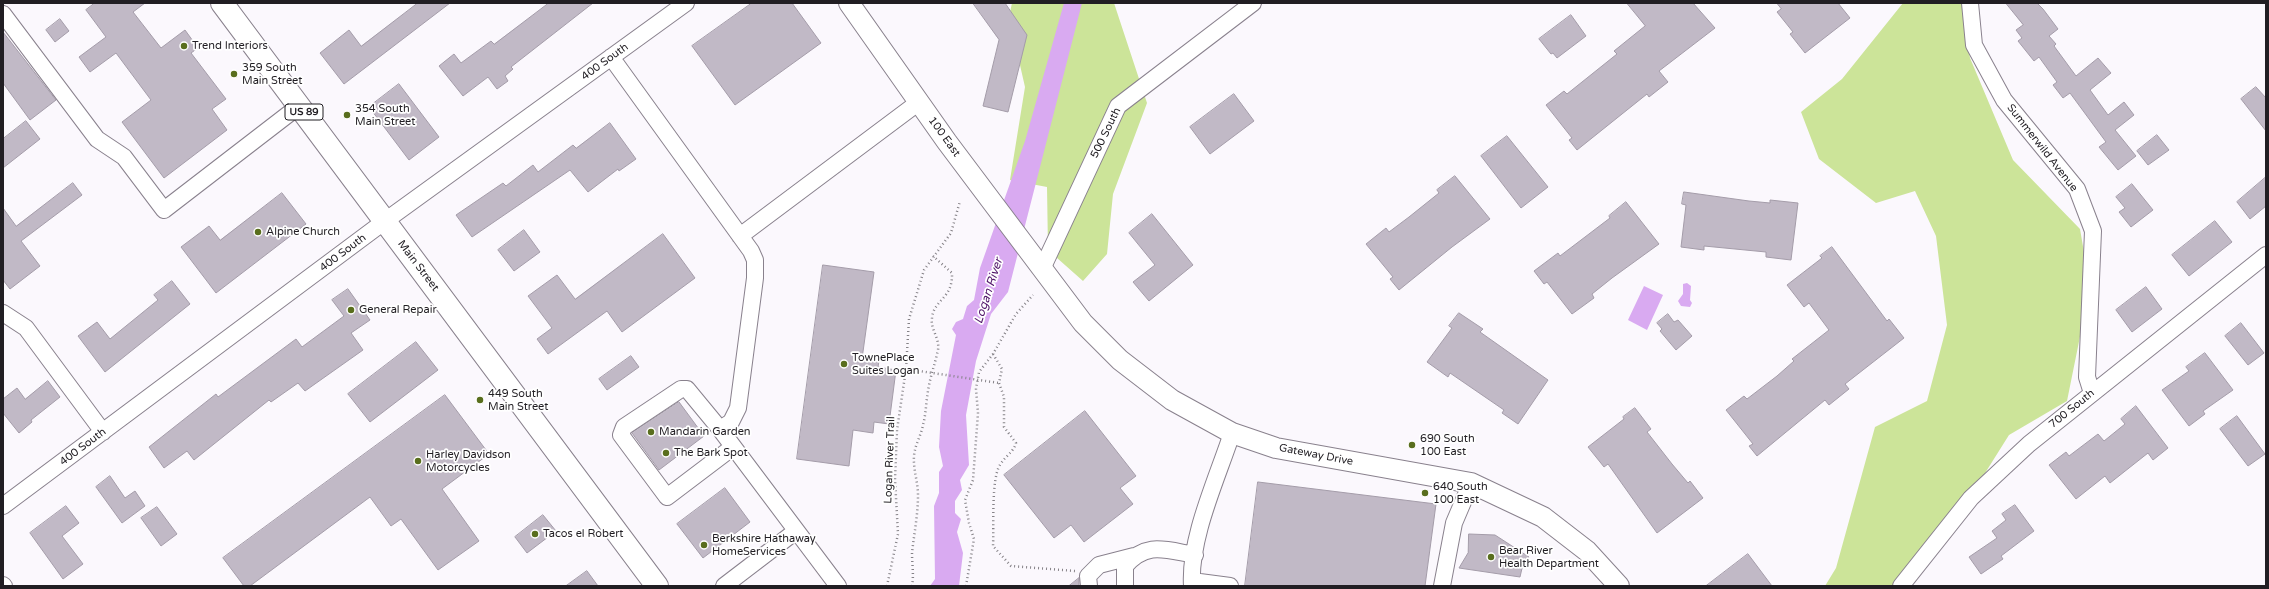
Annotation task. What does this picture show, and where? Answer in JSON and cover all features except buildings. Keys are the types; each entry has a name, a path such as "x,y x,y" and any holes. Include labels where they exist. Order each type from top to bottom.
{"highway":[{"name":"Main Street","path":"222,3 657,586"}],"main road":[{"name":"100 East","path":"849,3 984,192 1042,269"},
{"name":"Gateway Drive","path":"1042,269 1083,323 1120,360 1172,400 1232,433 1276,448 1471,483 1543,517 1587,551 1619,586"}],"street":[{"name":"400 South","path":"3,506 385,221 686,3"},
{"name":"500 South","path":"1042,269 1118,106 1253,3"},
{"name":"Summerwild Avenue","path":"1970,3 1974,45 2004,100 2077,188 2093,231 2087,371 2092,393"},
{"path":"3,14 98,139 124,157 164,210 299,106"},
{"path":"611,57 740,236 755,260 755,278 738,408 730,422 720,429"},
{"path":"740,236 919,102"},
{"name":"700 South","path":"1901,586 1971,498 2029,444 2266,255"},
{"path":"3,313 26,328 103,432"},
{"path":"733,447 667,497 621,435 624,427 681,389 687,389 720,429 838,586"},
{"path":"1230,586 1192,583 1195,555 1204,511 1232,433"},
{"path":"1442,586 1454,523 1471,483"},
{"path":"724,586 796,531"},
{"path":"1089,586 1088,576 1099,565 1134,556 1150,549 1195,555"},
{"path":"1125,586 1125,566 1134,556"}],"path":[{"name":"Logan River Trail","path":"887,586 898,534 895,479 896,430 906,370 909,319 924,270 951,233 960,201"},
{"path":"912,586 914,572 912,553 916,533 918,494 914,458 916,443 924,422 927,393 938,346 931,320 934,308 947,296 952,284 952,273 933,256"},
{"path":"966,586 974,539 968,523 965,500 973,480 978,413 976,389 979,372 993,354 1016,314 1033,295"},
{"path":"993,354 1002,369 998,383 1004,398 1004,427 1016,443 1013,451 999,466 995,487 993,546 1011,566 1078,571"},
{"path":"906,370 998,383"}],"green space":[{"path":"1012,3 1114,3 1147,103 1113,194 1107,254 1083,281 1048,250 1047,187 1010,180 1025,87 1009,17"},
{"path":"1903,3 1962,3 1970,58 2013,160 2080,229 2090,287 2067,401 2009,435 1953,524 1897,578 1898,586 1825,586 1836,568 1875,427 1927,401 1947,325 1936,236 1915,191 1876,203 1819,159 1801,112 1842,79"}],"water":[{"name":"Logan River","path":"1064,3 1082,3 1008,292 991,314 976,361 966,415 969,465 960,480 962,490 955,501 955,513 961,519 957,532 963,553 959,586 930,586 935,579 934,506 939,493 939,472 943,466 939,447 941,411 956,335 952,329 956,322 963,319 967,306 974,300 980,268 1025,141"},
{"path":"1687,283 1691,286 1690,300 1692,303 1690,307 1681,306 1678,301 1683,294 1683,284"},
{"path":"1644,286 1663,295 1647,330 1628,320"}],"place":[{"name":"Trend Interiors","path":"184,46"},
{"name":"359 South Main Street","path":"234,74"},
{"name":"354 South Main Street","path":"347,115"},
{"name":"Alpine Church","path":"258,232"},
{"name":"General Repair","path":"351,310"},
{"name":"TownePlace Suites Logan","path":"844,364"},
{"name":"449 South Main Street","path":"480,400"},
{"name":"Mandarin Garden","path":"651,432"},
{"name":"690 South 100 East","path":"1412,445"},
{"name":"The Bark Spot","path":"666,453"},
{"name":"Harley Davidson Motorcycles","path":"418,461"},
{"name":"640 South 100 East","path":"1425,493"},
{"name":"Tacos el Robert","path":"535,534"},
{"name":"Berkshire Hathaway HomeServices","path":"704,545"},
{"name":"Bear River Health Department","path":"1491,557"}]}
